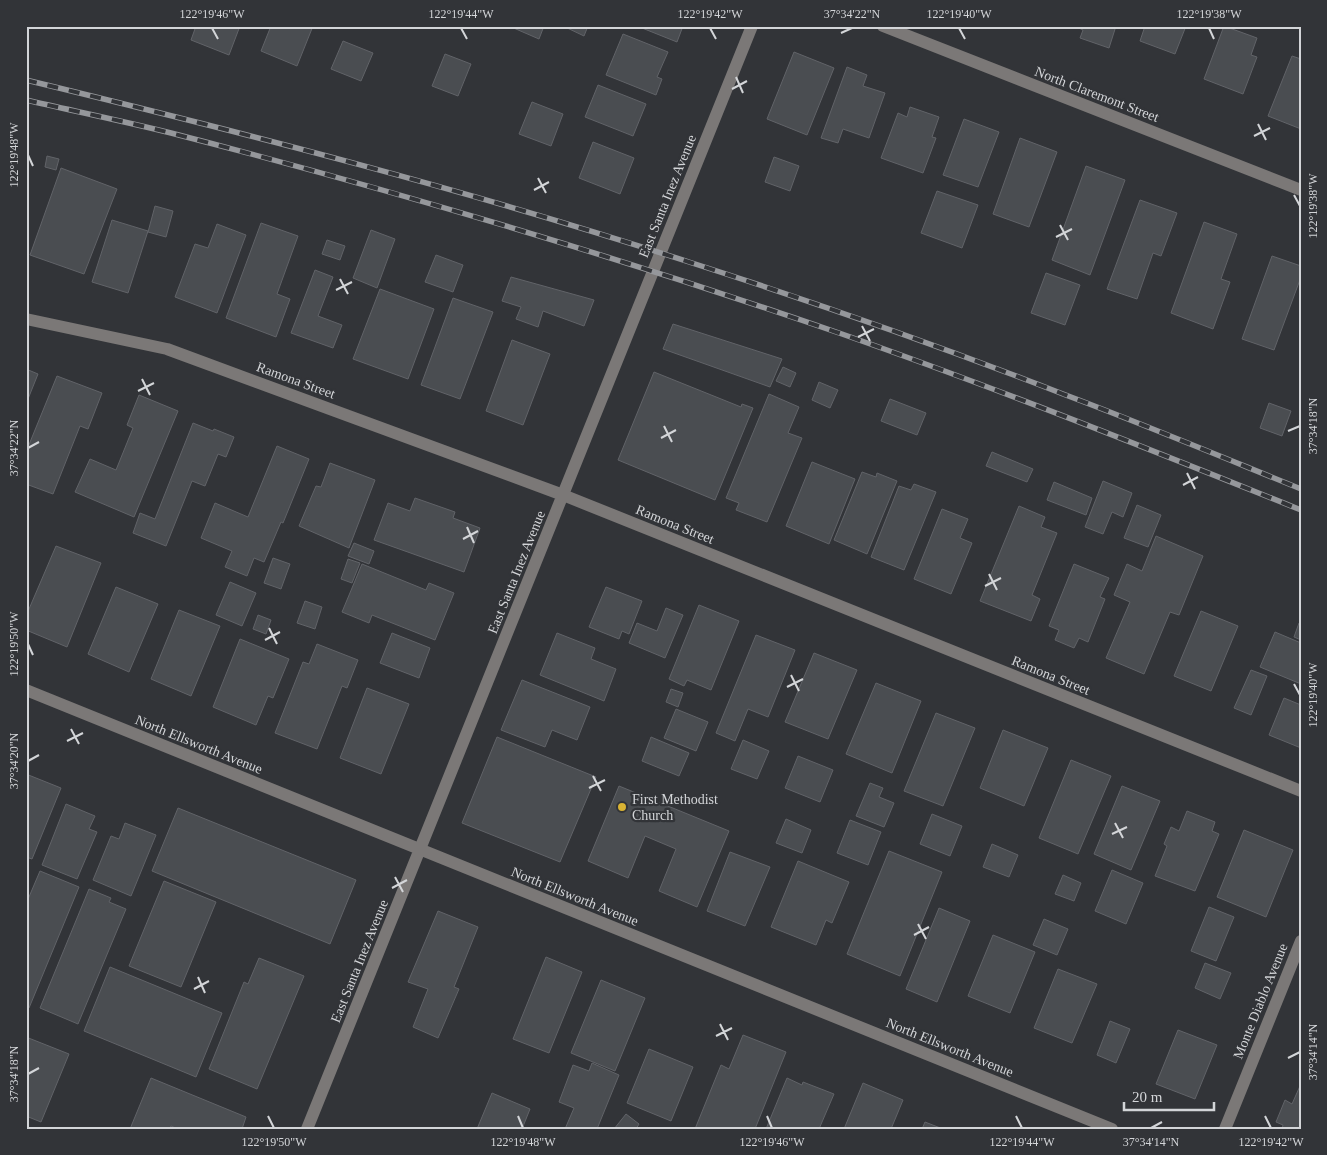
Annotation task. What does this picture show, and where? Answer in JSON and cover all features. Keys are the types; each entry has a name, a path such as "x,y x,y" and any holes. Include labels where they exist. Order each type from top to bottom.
{"street":[{"name":"East Santa Inez Avenue","path":"307,1129 752,26"},
{"name":"North Claremont Street","path":"883,26 1301,190"},
{"name":"Ramona Street","path":"26,319 167,349 563,495 1301,791"},
{"name":"North Ellsworth Avenue","path":"26,690 1112,1129"},
{"name":"Monte Diablo Avenue","path":"1225,1129 1301,941"}],"building":[{"path":"196,26 240,26 229,55 191,40"},
{"path":"271,26 313,26 297,66 261,51"},
{"path":"509,26 544,26 539,39"},
{"path":"563,26 588,26 584,36"},
{"path":"637,26 683,26 677,42"},
{"path":"1080,26 1116,26 1109,48 1080,38 1083,30 1079,28"},
{"path":"1145,26 1186,26 1175,54 1140,41"},
{"path":"1224,26 1257,38 1251,55 1257,57 1243,94 1204,79"},
{"path":"623,34 668,52 657,77 662,79 656,95 606,75"},
{"path":"343,41 373,53 361,81 331,69"},
{"path":"794,52 834,68 807,135 767,119"},
{"path":"445,54 471,64 458,96 432,86"},
{"path":"1292,56 1301,59 1301,129 1268,116"},
{"path":"847,67 867,75 863,86 885,93 869,138 843,129 838,143 821,138"},
{"path":"598,85 646,104 633,136 585,117"},
{"path":"532,102 563,114 551,146 519,134"},
{"path":"910,107 939,117 932,137 936,138 923,173 881,158 898,113 907,117"},
{"path":"964,119 999,132 978,187 943,175"},
{"path":"1020,138 1057,152 1029,227 993,214"},
{"path":"593,142 634,158 620,194 579,178"},
{"path":"47,156 59,159 56,170 45,167"},
{"path":"774,157 799,166 790,191 765,182"},
{"path":"1086,166 1125,180 1090,275 1052,260"},
{"path":"61,168 117,189 84,274 30,255"},
{"path":"937,191 978,205 962,248 921,233"},
{"path":"1140,200 1177,213 1161,256 1153,253 1137,299 1107,289"},
{"path":"155,206 173,211 166,237 148,232"},
{"path":"112,220 148,231 128,293 92,282"},
{"path":"1204,222 1237,234 1221,279 1230,282 1213,329 1171,313"},
{"path":"261,223 298,236 277,294 290,299 276,337 226,318"},
{"path":"217,224 246,235 217,313 175,297 195,244 208,248"},
{"path":"371,230 395,239 377,288 353,278"},
{"path":"327,240 345,246 340,260 322,254"},
{"path":"436,255 463,265 453,292 425,282"},
{"path":"1272,256 1301,266 1301,277 1274,350 1242,339"},
{"path":"315,270 333,277 318,316 342,325 333,348 291,333"},
{"path":"1046,273 1080,285 1065,325 1031,313"},
{"path":"511,277 594,300 584,326 543,311 538,327 516,319 521,307 502,301"},
{"path":"380,289 434,309 408,379 353,359"},
{"path":"453,298 493,312 460,399 421,385"},
{"path":"673,324 782,359 770,387 663,349"},
{"path":"512,340 550,354 523,425 486,411"},
{"path":"783,367 796,373 790,387 776,381"},
{"path":"26,369 38,374 26,404"},
{"path":"654,372 741,407 742,404 753,408 715,500 618,460"},
{"path":"57,376 102,393 88,429 80,426 53,494 26,484 26,452"},
{"path":"819,382 838,390 830,408 812,400"},
{"path":"769,394 799,407 788,433 802,438 767,522 736,510 739,503 726,498"},
{"path":"139,395 178,411 134,517 75,492 90,459 116,470 133,428 127,425"},
{"path":"890,399 926,413 917,435 881,421"},
{"path":"1269,403 1291,411 1282,436 1260,428"},
{"path":"193,423 234,437 226,457 218,454 205,486 192,481 166,546 133,533 140,513 155,519"},
{"path":"277,446 309,459 283,523 281,522 264,562 254,558 247,576 225,567 232,551 201,538 215,503 248,517"},
{"path":"992,452 1033,469 1027,482 986,466"},
{"path":"812,462 855,479 829,544 786,526"},
{"path":"330,463 375,480 349,548 299,526 316,486 321,487"},
{"path":"862,472 876,477 877,473 897,481 867,554 834,540"},
{"path":"1103,481 1132,493 1123,517 1112,512 1103,534 1085,527"},
{"path":"1054,482 1092,498 1086,515 1047,500"},
{"path":"914,484 936,492 904,570 871,557 899,486 911,490"},
{"path":"415,498 455,512 453,518 480,528 464,572 374,540 388,503 410,511"},
{"path":"1137,505 1161,515 1148,547 1124,538"},
{"path":"1019,506 1045,517 1041,527 1057,533 1032,595 1040,599 1031,621 980,601"},
{"path":"942,509 968,519 960,538 972,543 951,594 914,579"},
{"path":"1156,536 1203,556 1179,615 1170,612 1144,674 1106,658 1130,602 1114,595 1127,564 1142,571"},
{"path":"354,543 374,551 369,564 348,556"},
{"path":"56,546 101,563 67,647 26,630 26,616"},
{"path":"273,558 290,564 281,589 264,583"},
{"path":"348,559 360,563 352,583 341,579"},
{"path":"362,564 426,590 429,583 454,593 435,640 372,615 369,623 342,612"},
{"path":"1074,564 1109,578 1100,597 1105,599 1088,642 1079,638 1074,648 1055,640 1059,630 1049,626"},
{"path":"230,582 256,593 242,626 216,615"},
{"path":"116,587 158,604 129,672 88,654"},
{"path":"606,587 642,601 629,634 622,631 619,639 589,627"},
{"path":"305,601 322,607 315,629 297,623"},
{"path":"699,605 739,621 711,690 687,680 684,686 669,679"},
{"path":"666,608 683,615 665,658 629,643 637,623 657,631"},
{"path":"179,610 220,626 191,696 151,679"},
{"path":"1201,611 1238,626 1211,691 1174,676"},
{"path":"258,615 271,620 266,634 253,629"},
{"path":"1299,623 1301,624 1301,640 1294,637"},
{"path":"1275,632 1301,643 1301,684 1260,667"},
{"path":"392,633 430,648 419,678 380,663"},
{"path":"557,633 595,648 591,659 616,669 604,701 540,675"},
{"path":"756,635 795,650 768,717 748,709 735,741 716,733"},
{"path":"240,639 289,659 273,698 268,696 256,725 213,707"},
{"path":"317,644 358,660 347,688 342,686 317,749 275,733 303,662 309,664"},
{"path":"814,653 857,670 828,739 785,722"},
{"path":"1251,670 1267,676 1251,715 1234,708"},
{"path":"522,680 590,707 577,740 552,730 545,747 501,730"},
{"path":"876,683 921,701 892,773 846,754"},
{"path":"367,688 409,704 381,774 340,758"},
{"path":"671,689 683,693 678,707 666,702"},
{"path":"1284,698 1301,705 1301,748 1269,735"},
{"path":"676,709 708,722 696,751 664,738"},
{"path":"936,713 975,728 943,806 904,791"},
{"path":"1003,730 1048,748 1024,806 980,788"},
{"path":"497,737 596,777 560,862 462,823"},
{"path":"651,737 689,753 679,776 642,761"},
{"path":"743,740 769,751 757,779 731,769"},
{"path":"798,756 833,770 820,802 785,788"},
{"path":"1071,760 1111,776 1078,854 1039,838"},
{"path":"26,774 61,788 32,859 26,857"},
{"path":"870,783 883,788 879,797 894,803 884,827 856,816"},
{"path":"619,786 729,831 697,907 659,891 676,849 645,836 628,878 588,861"},
{"path":"1122,786 1160,801 1131,870 1094,854"},
{"path":"66,804 95,816 89,829 97,832 77,879 42,865"},
{"path":"178,808 356,880 330,944 152,871"},
{"path":"1187,811 1215,822 1212,831 1219,834 1195,891 1155,876 1167,846 1164,844 1171,827 1179,831"},
{"path":"932,814 962,826 950,856 920,844"},
{"path":"786,819 811,830 802,853 776,843"},
{"path":"850,820 881,832 868,865 837,853"},
{"path":"125,823 156,835 131,896 93,880 111,836 119,839"},
{"path":"1244,830 1293,850 1266,917 1217,897"},
{"path":"992,844 1018,855 1009,877 983,867"},
{"path":"889,851 942,872 900,976 847,954"},
{"path":"730,852 770,867 745,926 707,911"},
{"path":"798,861 849,882 832,923 826,920 816,945 771,927"},
{"path":"1112,870 1143,883 1126,924 1095,911"},
{"path":"40,871 79,887 29,1008 26,1007 26,904"},
{"path":"1063,875 1081,883 1074,901 1055,894"},
{"path":"164,881 216,902 181,987 129,966"},
{"path":"89,889 111,898 109,902 126,909 78,1024 40,1008"},
{"path":"1209,907 1234,917 1216,961 1191,951"},
{"path":"939,908 970,921 937,1002 906,989"},
{"path":"438,911 478,927 454,987 459,989 438,1038 413,1027 428,989 408,982"},
{"path":"1044,919 1068,929 1057,955 1033,945"},
{"path":"993,935 1035,952 1010,1013 968,996"},
{"path":"546,957 582,972 549,1053 513,1039"},
{"path":"259,958 304,976 257,1089 209,1069 244,982 248,984"},
{"path":"1205,963 1231,973 1220,999 1195,988"},
{"path":"110,967 222,1013 196,1077 84,1031"},
{"path":"1058,969 1097,984 1072,1043 1034,1028"},
{"path":"601,980 645,998 615,1071 571,1053"},
{"path":"1110,1021 1130,1029 1116,1063 1097,1055"},
{"path":"1178,1030 1217,1045 1195,1099 1156,1084"},
{"path":"743,1035 786,1052 755,1129 695,1129 721,1065 729,1069"},
{"path":"26,1037 69,1054 41,1122 26,1116"},
{"path":"649,1049 693,1067 671,1121 627,1103"},
{"path":"592,1063 619,1075 597,1129 565,1129 574,1108 559,1102 573,1065 589,1071"},
{"path":"151,1078 246,1117 242,1129 178,1129 171,1126 169,1129 130,1129"},
{"path":"787,1078 802,1085 803,1082 834,1094 819,1129 766,1129"},
{"path":"863,1083 903,1100 891,1129 844,1129"},
{"path":"1300,1086 1301,1129 1282,1129 1283,1125 1276,1122 1285,1100 1292,1104"},
{"path":"492,1093 530,1109 522,1129 477,1129"},
{"path":"626,1114 639,1124 636,1129 614,1129"},
{"path":"925,1122 943,1129 922,1129"}],"railway":[{"path":"26,80 193,121 442,187 689,262 830,309 970,359 1123,417 1301,489"},
{"path":"26,100 171,133 340,178 592,252 676,279 842,334 1015,397 1301,510"}],"place":[{"name":"First Methodist Church","path":"622,807"}]}
